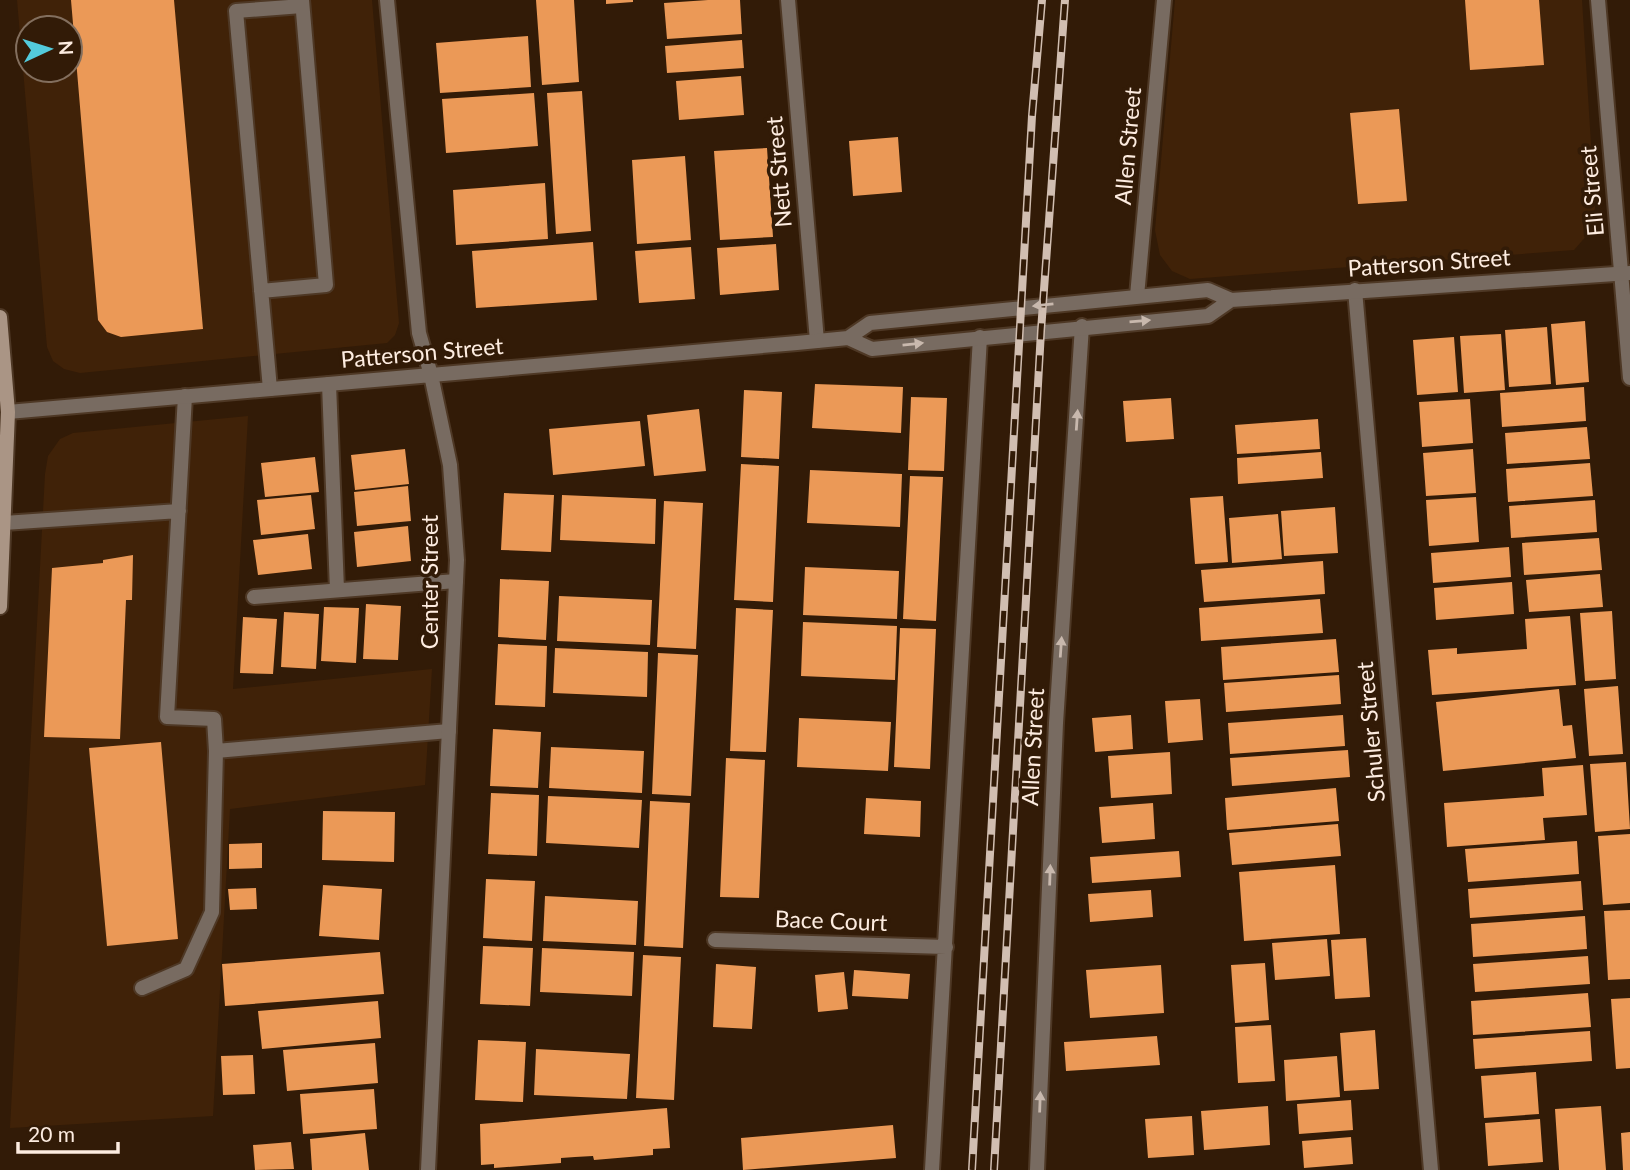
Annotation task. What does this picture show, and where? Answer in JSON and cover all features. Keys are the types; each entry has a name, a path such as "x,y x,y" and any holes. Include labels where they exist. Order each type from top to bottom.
{"main road":[{"path":"0,317 4,412 4,523 0,607"}],"street":[{"name":"Center Street","path":"387,0 419,333 450,465 456,581 428,1170"},
{"name":"Nett Street","path":"788,0 817,341"},
{"name":"Allen Street","path":"1137,296 1164,0"},
{"name":"Eli Street","path":"1598,0 1626,273 1630,378"},
{"path":"261,291 327,285 302,3 236,11 261,291 270,389"},
{"name":"Patterson Street","path":"4,412 848,338 870,323 1137,296 1208,290 1231,300 1626,273"},
{"name":"Schuler Street","path":"1355,290 1432,1170"},
{"name":"Patterson Street","path":"848,338 872,349 1082,326 1208,316 1231,300"},
{"name":"Allen Street","path":"1037,1170 1056,723 1082,326"},
{"path":"932,1170 947,947 980,337"},
{"path":"329,384 337,590"},
{"path":"142,988 186,969 212,912 216,751 214,719 167,718 185,396"},
{"path":"4,523 179,511"},
{"path":"254,597 456,581"},
{"path":"216,751 449,731"},
{"name":"Bace Court","path":"715,940 947,947"}],"shaded area":[{"path":"17,0 372,0 399,323 395,335 387,343 80,373 64,369 53,361 47,347 24,84 84,84 84,14 18,14"},
{"path":"1175,0 1582,0 1595,208 1588,234 1574,250 1190,279 1172,271 1160,255 1155,230"},
{"path":"248,416 233,689 432,669 425,785 230,809 213,1116 10,1128 48,456 60,439 73,433"}],"building":[{"path":"71,0 174,0 203,329 121,337 107,332 98,320 78,84 84,84 84,14 72,14"},
{"path":"536,0 574,0 579,82 542,85"},
{"path":"606,0 633,0 633,2 606,4"},
{"path":"740,0 742,34 667,39 664,3"},
{"path":"1465,0 1539,0 1544,65 1470,70"},
{"path":"528,36 531,87 440,93 436,43"},
{"path":"742,40 744,68 667,73 665,46"},
{"path":"741,76 744,115 679,120 676,81"},
{"path":"582,91 591,231 556,234 547,93"},
{"path":"534,93 538,146 446,153 442,99"},
{"path":"1399,109 1407,201 1358,204 1350,113"},
{"path":"898,137 902,192 853,196 849,141"},
{"path":"767,148 773,237 720,240 714,151"},
{"path":"685,156 691,240 637,244 632,160"},
{"path":"545,183 548,239 456,245 453,190"},
{"path":"593,242 597,300 476,308 472,251"},
{"path":"776,244 779,290 720,295 717,248"},
{"path":"691,247 695,299 639,303 635,251"},
{"path":"1585,321 1589,382 1556,385 1551,324"},
{"path":"1547,327 1551,384 1509,387 1505,330"},
{"path":"1501,334 1505,390 1464,393 1460,336"},
{"path":"1454,337 1458,392 1417,395 1413,340"},
{"path":"815,384 903,387 901,433 812,428"},
{"path":"1584,387 1586,421 1502,427 1500,393"},
{"path":"744,390 782,392 779,459 741,457"},
{"path":"911,397 947,398 944,471 908,470"},
{"path":"1171,398 1174,439 1126,442 1123,401"},
{"path":"1470,399 1473,443 1422,447 1419,402"},
{"path":"699,409 706,471 654,476 647,415"},
{"path":"1318,419 1320,449 1237,454 1235,425"},
{"path":"640,421 645,466 553,475 549,429"},
{"path":"1587,427 1590,459 1507,464 1505,433"},
{"path":"405,449 409,484 355,490 351,455"},
{"path":"1473,449 1476,493 1426,496 1423,453"},
{"path":"1321,452 1323,478 1238,484 1237,458"},
{"path":"315,457 319,492 265,497 261,463"},
{"path":"1590,463 1593,496 1508,502 1506,469"},
{"path":"741,464 779,466 773,602 734,600"},
{"path":"810,470 902,474 900,527 807,523"},
{"path":"910,476 943,477 936,621 903,619"},
{"path":"408,486 411,521 357,526 354,492"},
{"path":"504,493 554,495 551,552 501,550"},
{"path":"311,495 315,529 261,535 257,500"},
{"path":"562,495 656,499 655,544 560,540"},
{"path":"1223,496 1228,562 1195,564 1190,498"},
{"path":"1476,497 1479,542 1429,546 1426,500"},
{"path":"1595,500 1597,532 1511,538 1509,506"},
{"path":"664,501 703,503 696,649 657,647"},
{"path":"1335,507 1338,553 1284,556 1281,511"},
{"path":"1278,514 1282,559 1232,563 1229,518"},
{"path":"408,526 411,561 357,567 354,532"},
{"path":"308,534 312,569 258,575 253,540"},
{"path":"1599,538 1602,570 1524,575 1522,543"},
{"path":"1509,547 1511,577 1433,583 1431,553"},
{"path":"133,555 132,600 126,600 120,739 44,737 52,568 103,563 103,560"},
{"path":"1323,561 1325,594 1204,602 1201,570"},
{"path":"805,567 899,571 897,619 803,615"},
{"path":"1600,574 1603,607 1529,612 1526,580"},
{"path":"500,579 549,581 546,640 498,637"},
{"path":"1512,582 1514,614 1436,620 1434,588"},
{"path":"559,596 652,600 650,645 557,641"},
{"path":"1320,599 1323,633 1201,641 1199,608"},
{"path":"366,604 401,606 398,660 363,659"},
{"path":"324,607 359,608 356,663 321,661"},
{"path":"736,608 773,610 766,752 730,751"},
{"path":"1612,611 1616,679 1585,681 1580,613"},
{"path":"284,612 319,614 316,669 281,667"},
{"path":"1570,616 1576,685 1432,695 1428,650 1457,648 1457,654 1527,649 1525,619"},
{"path":"243,617 277,619 273,674 240,673"},
{"path":"803,622 897,626 895,680 801,676"},
{"path":"900,628 936,629 930,769 894,767"},
{"path":"1336,639 1339,672 1223,680 1221,647"},
{"path":"498,644 547,646 545,707 495,705"},
{"path":"555,648 648,652 647,697 553,693"},
{"path":"658,653 698,655 691,796 652,794"},
{"path":"1339,675 1341,704 1226,712 1224,683"},
{"path":"1618,686 1623,754 1589,756 1584,689"},
{"path":"1559,689 1563,726 1572,725 1576,758 1443,771 1436,702"},
{"path":"1200,699 1203,740 1168,743 1165,701"},
{"path":"1131,715 1133,749 1095,752 1092,718"},
{"path":"1343,715 1345,746 1230,754 1228,723"},
{"path":"799,718 891,722 888,771 797,767"},
{"path":"493,729 541,732 538,788 490,786"},
{"path":"161,742 178,939 107,946 89,748"},
{"path":"551,747 644,751 642,793 549,788"},
{"path":"1348,750 1350,777 1232,786 1230,758"},
{"path":"1170,752 1172,794 1111,798 1108,756"},
{"path":"726,758 765,760 759,898 720,897"},
{"path":"1626,762 1630,829 1595,832 1590,764"},
{"path":"1583,765 1587,815 1543,818 1545,840 1447,847 1444,803 1544,796 1542,768"},
{"path":"1336,788 1339,821 1227,830 1225,798"},
{"path":"491,793 539,795 537,856 488,854"},
{"path":"548,796 642,800 639,848 546,843"},
{"path":"866,798 921,801 920,837 864,834"},
{"path":"650,801 690,803 683,948 644,946"},
{"path":"1153,803 1155,839 1102,843 1099,807"},
{"path":"323,811 395,812 394,862 322,860"},
{"path":"1338,824 1341,856 1232,865 1229,833"},
{"path":"1630,834 1630,903 1603,905 1598,836"},
{"path":"1577,841 1579,874 1468,882 1465,849"},
{"path":"262,843 262,868 229,869 229,844"},
{"path":"1179,851 1181,877 1092,883 1090,857"},
{"path":"1335,865 1340,934 1244,941 1239,872"},
{"path":"486,879 535,881 532,941 483,938"},
{"path":"1581,881 1583,910 1470,918 1468,889"},
{"path":"323,885 382,889 379,940 319,936"},
{"path":"256,888 257,909 230,910 228,889"},
{"path":"1151,890 1153,917 1090,922 1088,894"},
{"path":"545,896 638,901 636,945 543,941"},
{"path":"1630,910 1630,979 1608,980 1604,911"},
{"path":"1585,916 1587,949 1473,957 1471,924"},
{"path":"1366,938 1370,997 1335,999 1331,940"},
{"path":"1327,939 1330,976 1275,980 1272,943"},
{"path":"483,946 533,948 530,1006 480,1004"},
{"path":"542,948 634,952 632,996 540,992"},
{"path":"380,952 384,994 225,1006 222,964"},
{"path":"643,955 681,957 674,1100 636,1098"},
{"path":"1588,956 1590,984 1475,992 1473,964"},
{"path":"1265,963 1269,1020 1235,1023 1231,965"},
{"path":"716,964 756,967 752,1029 713,1027"},
{"path":"1161,965 1164,1013 1090,1018 1086,970"},
{"path":"854,970 910,974 908,999 852,996"},
{"path":"844,972 848,1009 818,1012 815,975"},
{"path":"1588,993 1591,1027 1473,1035 1471,1001"},
{"path":"1630,998 1630,1068 1616,1069 1611,999"},
{"path":"378,1001 381,1038 262,1049 258,1011"},
{"path":"1271,1025 1275,1081 1238,1083 1235,1027"},
{"path":"1375,1030 1379,1089 1344,1091 1340,1033"},
{"path":"1590,1031 1592,1061 1475,1069 1473,1039"},
{"path":"1157,1036 1160,1065 1066,1071 1064,1042"},
{"path":"478,1040 526,1042 523,1102 475,1100"},
{"path":"375,1043 378,1083 287,1091 283,1050"},
{"path":"536,1049 630,1054 627,1099 534,1095"},
{"path":"253,1055 255,1094 223,1095 221,1056"},
{"path":"1337,1056 1340,1097 1286,1101 1284,1060"},
{"path":"1536,1072 1539,1114 1484,1118 1481,1076"},
{"path":"374,1089 377,1129 303,1134 300,1094"},
{"path":"1351,1100 1353,1130 1299,1134 1297,1104"},
{"path":"1268,1106 1270,1145 1204,1150 1201,1111"},
{"path":"1601,1106 1606,1170 1559,1170 1555,1109"},
{"path":"667,1108 670,1148 653,1149 653,1155 594,1160 593,1156 561,1158 561,1163 494,1168 494,1164 481,1165 480,1124"},
{"path":"1192,1116 1194,1155 1148,1158 1145,1119"},
{"path":"1540,1119 1543,1162 1488,1166 1485,1123"},
{"path":"893,1125 896,1158 743,1170 741,1138"},
{"path":"1630,1132 1630,1170 1623,1170 1621,1133"},
{"path":"365,1133 369,1170 312,1170 310,1139"},
{"path":"1351,1137 1353,1164 1304,1168 1302,1141"},
{"path":"291,1142 294,1169 255,1170 253,1145"}],"railway":[{"path":"972,1170 1032,116 1042,0"},
{"path":"994,1170 1041,331 1065,0"}]}
